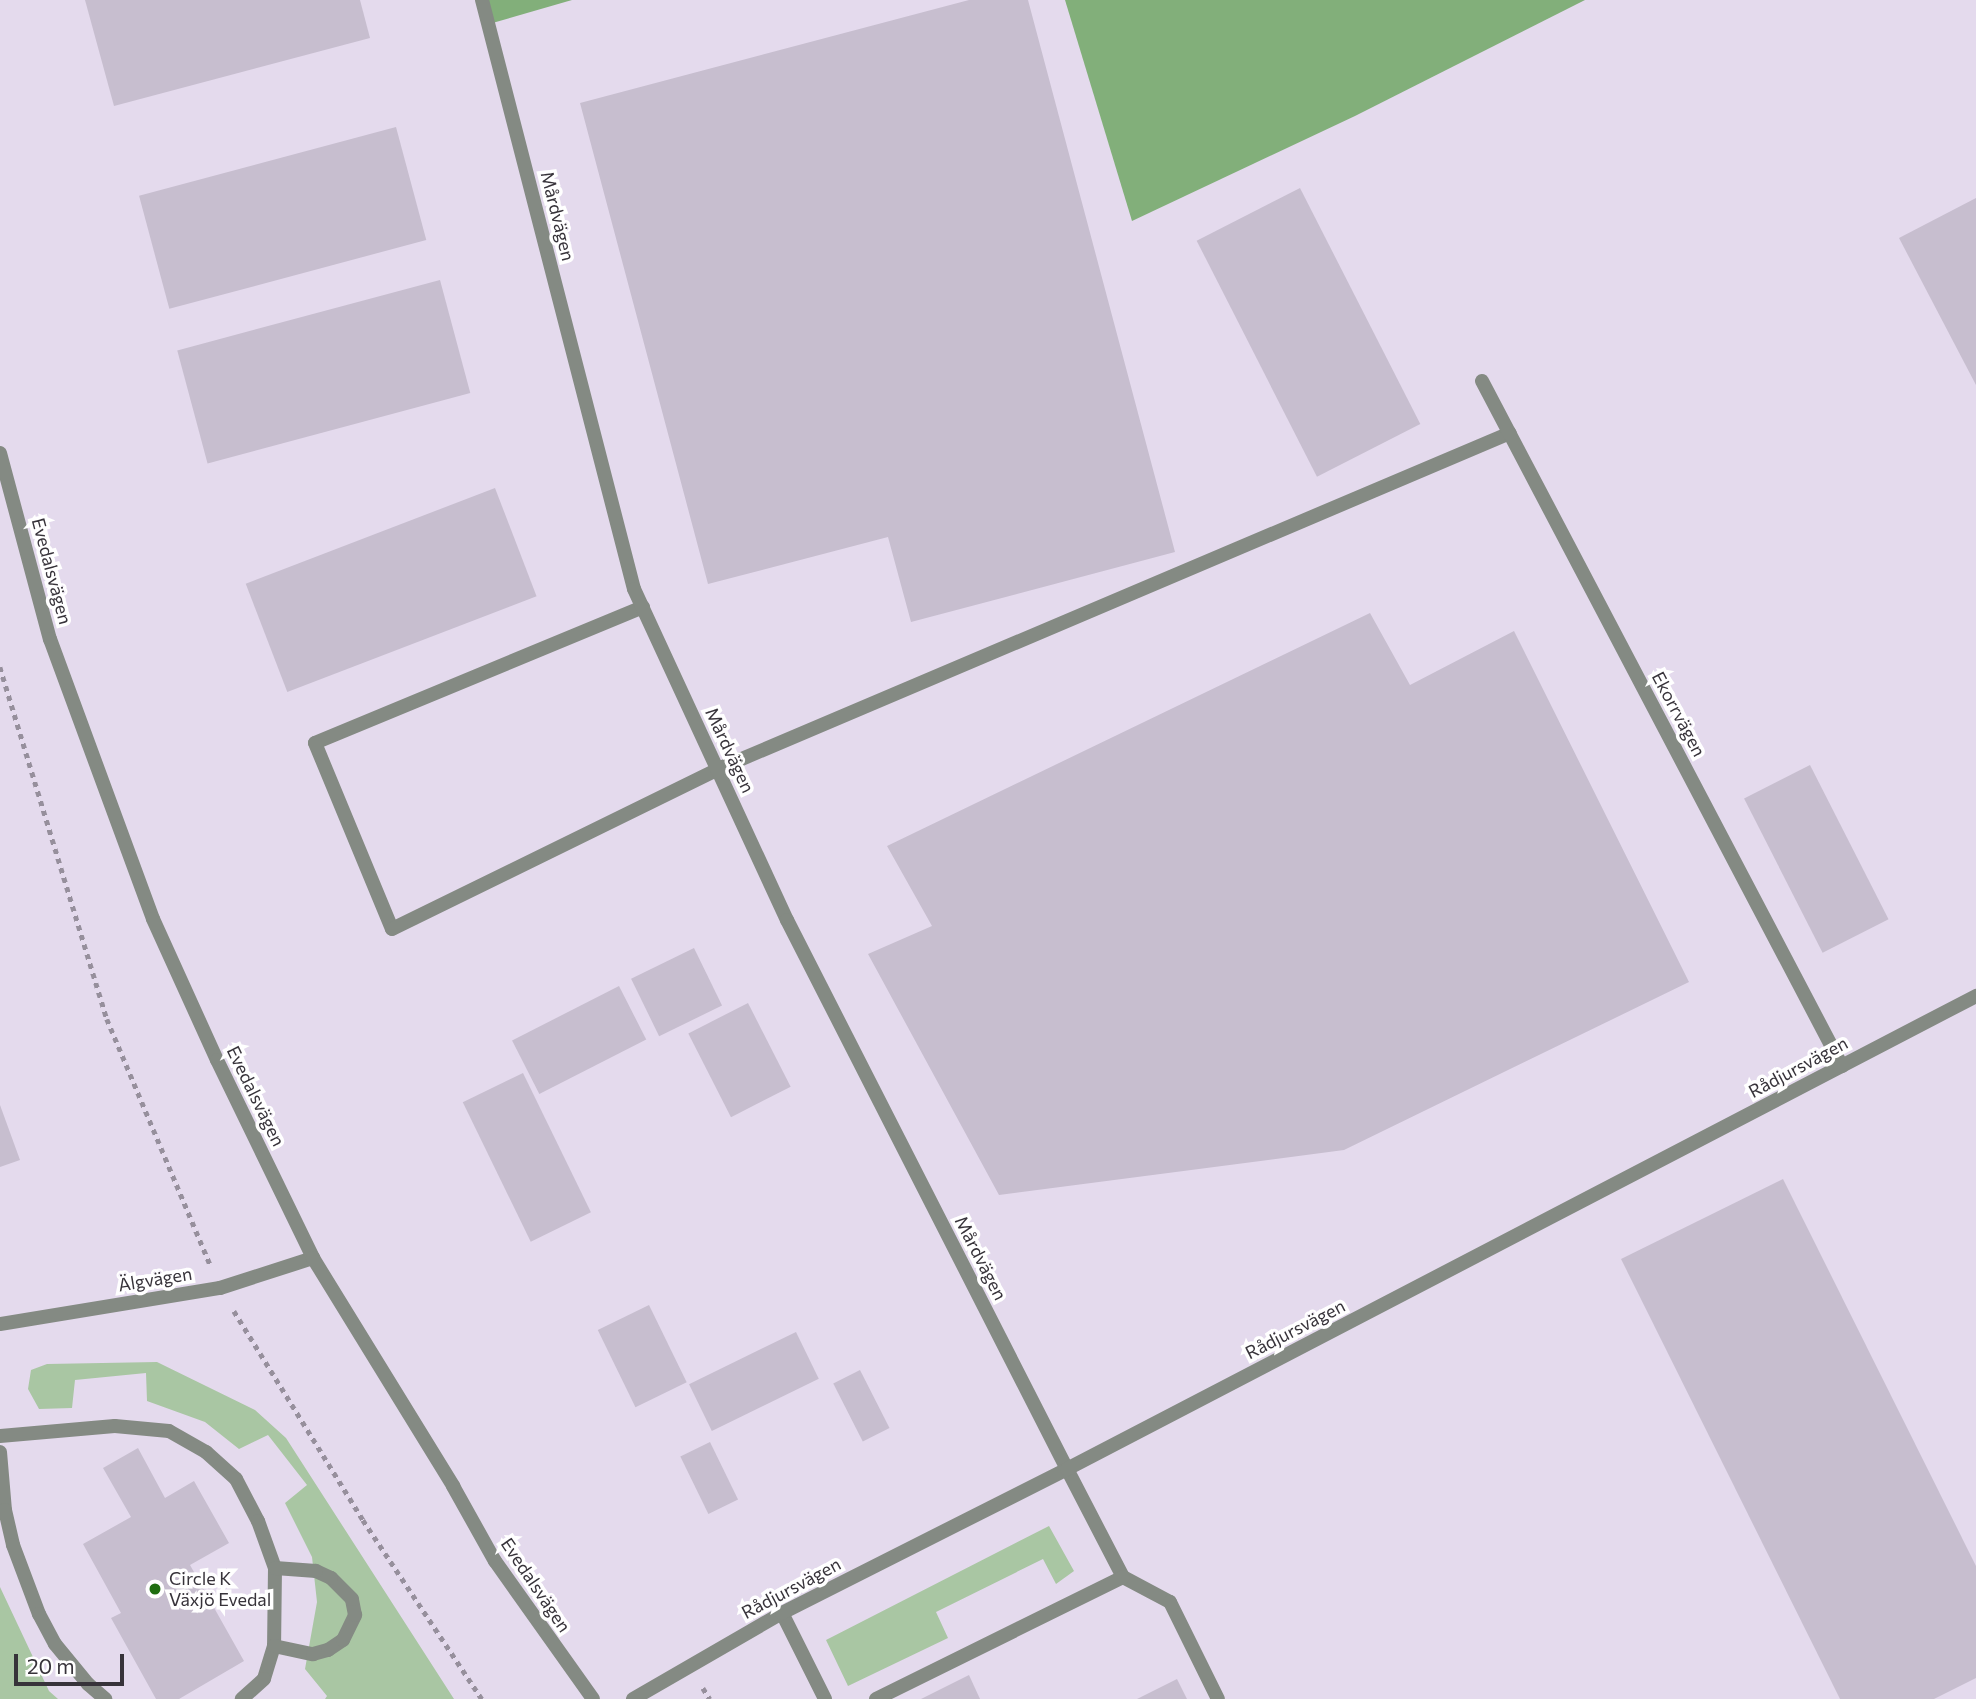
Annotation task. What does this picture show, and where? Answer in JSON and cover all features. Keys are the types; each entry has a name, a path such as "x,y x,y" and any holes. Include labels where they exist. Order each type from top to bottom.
{"street":[{"name":"Mårdvägen","path":"482,0 634,589 787,920 1123,1577"},
{"name":"Ekorrvägen","path":"1482,381 1842,1066"},
{"path":"643,607 314,743 392,929 718,769 1510,433"},
{"name":"Evedalsvägen","path":"0,453 50,639 153,919 313,1258 453,1486 495,1561 593,1699"},
{"name":"Rådjursvägen","path":"633,1699 782,1613 1067,1469 1976,996"},
{"name":"Älgvägen","path":"0,1324 220,1287 313,1258"},
{"path":"0,1436 115,1426 169,1431 206,1451 236,1479 258,1521 275,1568 274,1646 264,1679 242,1699"},
{"path":"0,1452 5,1510 10,1533 39,1614 55,1644 104,1699"},
{"path":"274,1646 313,1654 328,1650 344,1640 355,1615 352,1599 331,1578 316,1571 275,1568"},
{"path":"876,1699 1123,1577 1170,1602 1218,1699"},
{"path":"782,1613 825,1699"}],"path":[{"path":"0,667 107,1019 220,1287 370,1531 482,1699"}],"green space":[{"path":"482,0 572,0 489,24"},
{"path":"1065,0 1585,0 1355,116 1132,221"},
{"path":"157,1362 255,1410 286,1438 454,1699 325,1699 327,1696 305,1669 317,1602 312,1557 285,1503 307,1485 268,1435 239,1449 205,1422 147,1401 146,1373 75,1380 72,1408 39,1409 28,1389 31,1370 47,1364"},
{"path":"1049,1526 1074,1571 1056,1584 1043,1559 936,1612 948,1638 848,1686 826,1640"},
{"path":"0,1587 49,1691 58,1699 0,1699"}],"building":[{"path":"85,0 360,0 370,38 114,106"},
{"path":"969,0 1028,0 1175,552 911,622 888,537 708,584 580,103"},
{"path":"396,127 426,240 169,309 139,196"},
{"path":"1300,188 1420,424 1317,477 1197,241"},
{"path":"1976,198 1976,385 1899,238"},
{"path":"440,280 470,393 208,463 177,350"},
{"path":"495,488 537,596 287,692 246,584"},
{"path":"1370,613 1410,685 1514,631 1689,982 1344,1150 999,1195 868,954 932,926 887,846"},
{"path":"1810,765 1889,919 1823,953 1744,799"},
{"path":"694,948 722,1006 659,1036 631,979"},
{"path":"619,986 646,1039 539,1094 512,1040"},
{"path":"748,1003 791,1087 731,1117 688,1033"},
{"path":"523,1073 591,1212 531,1242 463,1102"},
{"path":"0,1105 20,1160 0,1167"},
{"path":"1783,1179 1976,1566 1976,1678 1934,1699 1840,1699 1621,1259"},
{"path":"649,1305 687,1382 635,1407 598,1330"},
{"path":"796,1332 819,1379 712,1431 689,1384"},
{"path":"860,1370 890,1428 863,1442 833,1384"},
{"path":"710,1442 738,1500 708,1514 680,1456"},
{"name":"Circle K Växjö Evedal","path":"138,1448 165,1498 194,1481 229,1543 190,1565 244,1661 179,1699 156,1699 111,1618 121,1613 83,1544 131,1517 103,1468"},
{"path":"969,1675 980,1699 921,1699"},
{"path":"1177,1679 1187,1699 1137,1699"}],"place":[{"name":"Circle K Växjö Evedal","path":"155,1589"}]}
